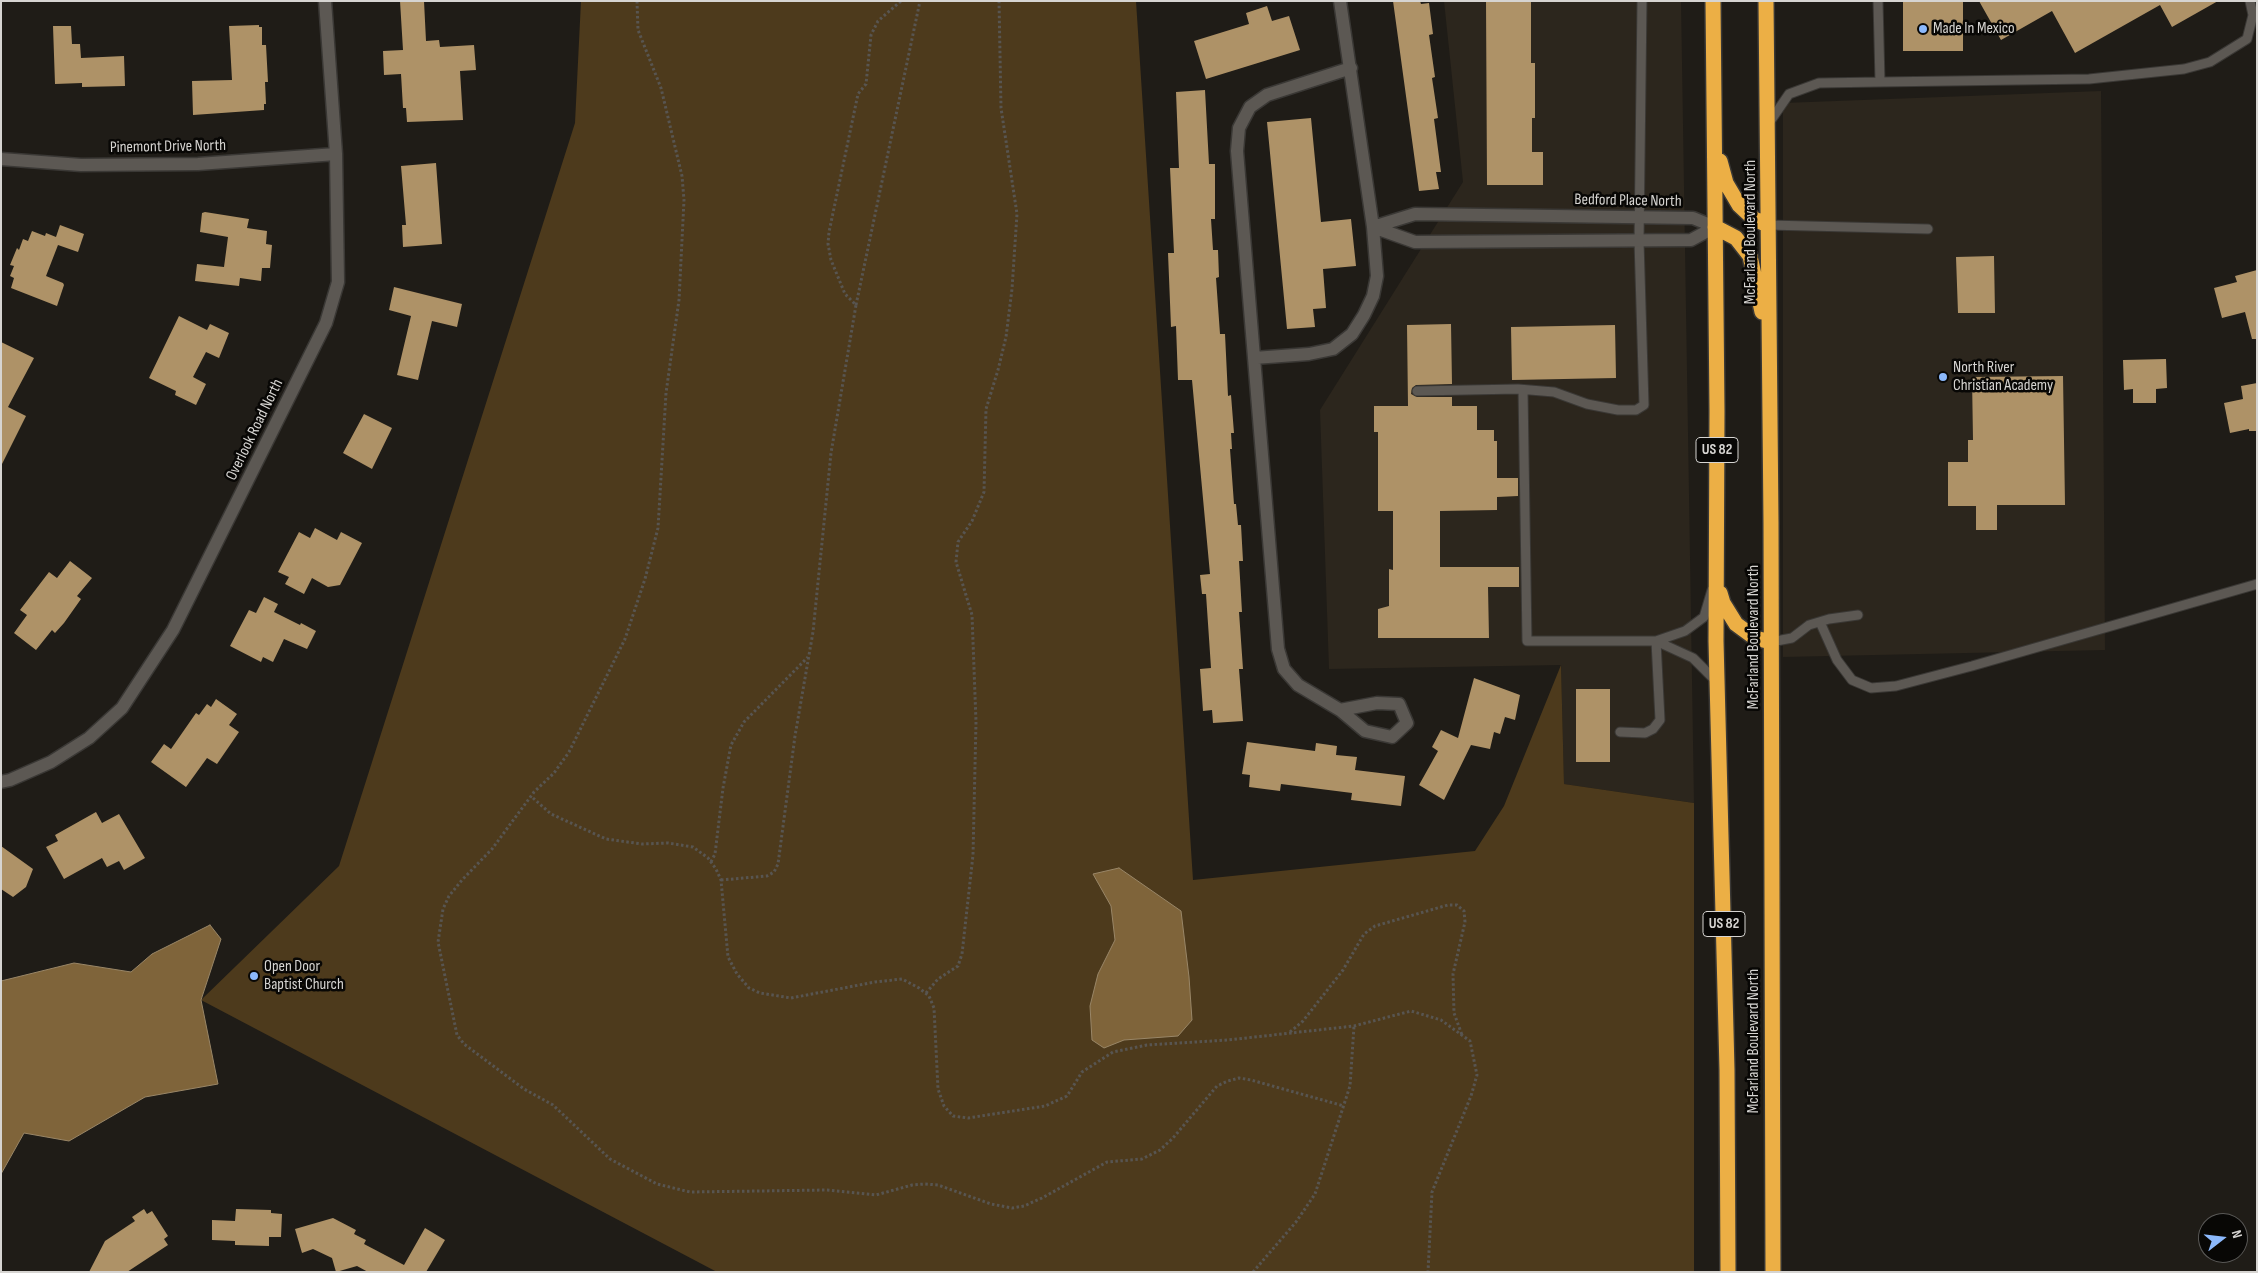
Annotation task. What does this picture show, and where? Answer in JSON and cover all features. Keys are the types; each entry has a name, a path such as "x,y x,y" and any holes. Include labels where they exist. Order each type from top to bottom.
{"highway":[{"name":"US 82","path":"1714,1 1714,130"},
{"name":"McFarland Boulevard North","path":"1766,1 1769,123 1773,1272"},
{"path":"1714,130 1722,171 1731,195 1746,213 1768,225"},
{"name":"McFarland Boulevard North","path":"1714,130 1716,577 1727,1070 1728,1272"},
{"path":"1715,226 1736,238 1750,256 1769,345"},
{"path":"1716,577 1723,603 1736,624 1755,638 1771,642"}],"street":[{"name":"Overlook Road North","path":"1,782 51,762 89,738 122,708 173,630 326,323 338,282 336,154 325,1"},
{"path":"1254,358 1309,354 1333,349 1352,334 1373,296 1377,276 1373,227 1340,1"},
{"path":"1340,710 1377,703 1399,704 1407,723 1392,737 1365,731 1340,710 1316,698 1298,685 1284,669 1278,649 1237,151 1239,128 1250,107 1267,95 1351,68"},
{"name":"Pinemont Drive North","path":"1,159 81,165 198,164 336,154"},
{"name":"Bedford Place North","path":"1373,227 1416,214 1692,218 1715,226"},
{"path":"1373,227 1415,242 1691,240 1715,226"}],"lane":[{"path":"1417,391 1523,390 1554,392 1587,404 1618,410 1636,410 1644,405 1639,241 1642,1"},
{"path":"1878,1 1880,82"},
{"path":"1769,123 1790,94 1820,83 2089,79 2184,69 2210,62 2247,39 2253,15 2250,1"},
{"path":"1768,225 1928,229"},
{"path":"1523,390 1528,641 1656,641 1685,631 1704,617 1716,577"},
{"path":"1820,622 1837,660 1852,680 1871,688 1896,686 2257,584"},
{"path":"1771,642 1792,638 1809,625 1858,615"},
{"path":"1656,641 1693,658 1718,683"},
{"path":"1620,732 1645,733 1653,729 1660,720 1656,641"}],"path":[{"path":"637,1 638,30 661,88 682,176 684,200 679,300 666,393 658,528 645,579 624,639 569,752 554,773 534,792 497,842 449,896 443,909 438,942 457,1035 464,1044 524,1089 553,1105 610,1159 657,1184 690,1192 827,1190 876,1195 912,1185 925,1184 938,1186 991,1204 1012,1208 1024,1206 1042,1198 1107,1162 1142,1159 1160,1150 1173,1138 1217,1086 1228,1081 1239,1078 1251,1080 1344,1106"},
{"path":"856,305 844,294 830,260 829,232 858,94 866,84 871,35 878,21 901,1"},
{"path":"721,880 767,876 774,872 778,864 794,736 809,657 823,551 831,453 856,305 920,1"},
{"path":"926,993 938,979 958,966 962,954 973,855 976,722 972,615 956,562 958,542 972,521 984,492 986,409 1006,338 1012,289 1017,214 1001,108 999,1"},
{"path":"711,862 715,854 723,788 731,745 744,722 809,657"},
{"path":"533,798 551,814 606,839 693,847 711,862 721,880 728,957 737,974 749,988 760,993 790,998 875,982 902,979 926,993 934,1008 938,1090 944,1106 953,1116 968,1118 1045,1106 1067,1096 1082,1072 1114,1052 1147,1045 1354,1026 1411,1011 1441,1020 1470,1042 1477,1074 1471,1096 1432,1192 1428,1272"},
{"path":"1288,1033 1303,1021 1343,970 1364,934 1376,926 1448,905 1457,905 1464,911 1465,922 1453,974 1454,1012 1462,1036"},
{"path":"1253,1272 1296,1222 1315,1194 1350,1086 1354,1026"}],"shaded area":[{"path":"581,1 1136,1 1193,880 1475,851 1504,806 1561,665 1564,784 1694,803 1694,1272 717,1272 201,1000 339,866 575,123"},
{"path":"1444,1 1681,1 1694,803 1564,784 1561,665 1329,669 1320,410 1463,182"},
{"name":"North River Christian Academy","path":"2101,91 2105,650 1783,657 1783,103"},
{"path":"1119,868 1181,911 1192,1020 1178,1036 1124,1040 1104,1048 1092,1040 1090,1006 1098,974 1115,940 1111,906 1093,874"},
{"path":"210,925 221,939 201,1000 218,1084 145,1097 69,1141 24,1133 1,1174 1,981 74,963 131,972 152,954"}],"building":[{"path":"400,1 424,1 426,41 439,40 440,47 474,45 476,70 460,71 463,120 407,122 406,108 403,108 401,74 384,75 383,51 403,50"},
{"path":"1393,1 1429,3 1433,34 1429,35 1435,77 1432,78 1438,118 1434,119 1441,172 1436,172 1439,189 1419,191"},
{"path":"1486,1 1531,1 1531,63 1535,63 1535,118 1532,118 1532,152 1543,152 1543,185 1487,185"},
{"path":"1903,1 1963,1 1963,51 1903,51"},
{"path":"1979,1 2218,1 2172,27 2160,5 2075,53 2052,11 2001,40"},
{"path":"1267,6 1272,21 1289,16 1300,50 1206,79 1194,41 1249,24 1246,13"},
{"path":"259,25 259,27 262,27 262,45 266,45 268,82 265,82 266,104 264,104 264,110 193,115 192,81 232,80 229,26"},
{"path":"53,26 71,26 72,44 80,44 81,58 124,56 125,86 82,87 82,83 55,84"},
{"path":"1205,90 1209,164 1215,164 1215,219 1211,219 1213,250 1218,250 1219,277 1216,278 1220,334 1225,334 1228,396 1231,395 1234,433 1231,433 1232,449 1230,449 1234,504 1236,504 1238,525 1241,525 1243,561 1239,561 1242,612 1239,612 1243,669 1239,669 1243,721 1213,723 1212,710 1203,711 1200,669 1211,668 1206,594 1202,594 1200,575 1210,574 1192,380 1178,380 1176,326 1171,327 1168,253 1174,253 1170,168 1179,168 1176,92"},
{"path":"1311,118 1321,222 1351,219 1356,266 1323,269 1326,308 1313,309 1315,327 1287,329 1267,122"},
{"path":"436,163 442,244 403,247 402,225 406,225 401,166"},
{"path":"202,213 249,219 247,228 267,231 266,244 272,245 270,268 262,268 261,281 240,278 239,286 195,281 197,264 224,267 228,237 200,232"},
{"path":"60,225 84,234 78,252 58,245 46,276 64,285 57,306 11,288 14,278 10,276 14,266 10,265 17,248 19,250 23,239 28,241 32,231 45,236 46,233 56,237"},
{"path":"1994,256 1995,313 1958,313 1956,257"},
{"path":"2257,270 2257,339 2252,339 2245,312 2222,318 2214,288 2237,282 2235,276"},
{"path":"394,287 462,304 457,327 432,321 418,380 397,375 411,316 389,310"},
{"path":"179,316 207,330 210,324 229,333 219,358 206,352 193,377 206,384 196,405 175,395 176,391 149,378"},
{"path":"1451,324 1452,384 1416,385 1412,388 1411,394 1417,397 1452,397 1452,406 1477,406 1477,430 1494,430 1494,441 1497,441 1497,478 1518,478 1518,496 1497,497 1497,510 1440,511 1440,567 1519,567 1519,587 1488,587 1489,638 1378,638 1378,609 1389,606 1389,569 1393,570 1393,511 1378,511 1378,432 1374,432 1374,406 1408,406 1407,325"},
{"path":"1615,325 1616,378 1512,380 1511,327"},
{"path":"1,342 34,358 8,407 26,416 1,466"},
{"path":"2166,359 2167,388 2156,389 2156,403 2133,403 2133,389 2124,390 2123,360"},
{"path":"2063,376 2065,505 1997,505 1997,530 1976,530 1976,506 1948,506 1948,462 1968,462 1968,440 1973,440 1972,377"},
{"path":"2257,383 2257,431 2249,431 2249,429 2230,433 2224,403 2243,399 2241,386"},
{"path":"364,414 392,428 372,469 343,453"},
{"path":"315,528 337,540 341,532 362,543 340,585 328,587 312,578 304,594 285,584 289,577 278,572 299,532 310,538"},
{"path":"70,561 92,578 77,596 81,599 64,623 55,633 52,630 36,650 14,633 27,615 20,610 49,572 57,578"},
{"path":"264,597 278,604 274,612 316,631 307,649 284,639 273,662 263,657 261,662 230,646 249,610 256,613"},
{"path":"1474,678 1520,695 1515,720 1505,717 1500,734 1494,732 1490,749 1471,745 1444,800 1419,785 1438,751 1432,747 1441,730 1458,738"},
{"path":"1576,689 1610,689 1610,762 1576,762"},
{"path":"216,699 237,714 229,725 239,732 217,764 207,758 186,787 151,762 164,744 171,749 196,713 199,715 207,704 211,707"},
{"path":"1247,742 1315,751 1316,743 1337,746 1336,755 1357,757 1355,770 1405,776 1401,806 1351,800 1352,793 1281,784 1280,791 1249,787 1250,775 1242,774"},
{"path":"96,812 102,823 119,814 145,858 124,870 119,861 107,867 102,858 64,879 46,847 58,841 55,835"},
{"path":"1,846 33,869 26,887 13,897 1,889"},
{"path":"144,1209 147,1214 152,1211 168,1236 164,1239 168,1245 127,1272 89,1272 105,1241 135,1221 132,1217"},
{"path":"236,1209 271,1210 271,1213 282,1214 281,1237 269,1237 269,1246 235,1245 235,1241 212,1240 212,1220 235,1221"},
{"path":"333,1218 356,1230 354,1234 366,1240 364,1244 404,1265 425,1228 445,1240 426,1272 368,1272 357,1266 336,1272 332,1258 313,1249 302,1253 295,1229"}],"place":[{"name":"Made In Mexico","path":"1923,29"},
{"name":"North River Christian Academy","path":"1943,377"},
{"name":"Open Door Baptist Church","path":"254,976"}]}
